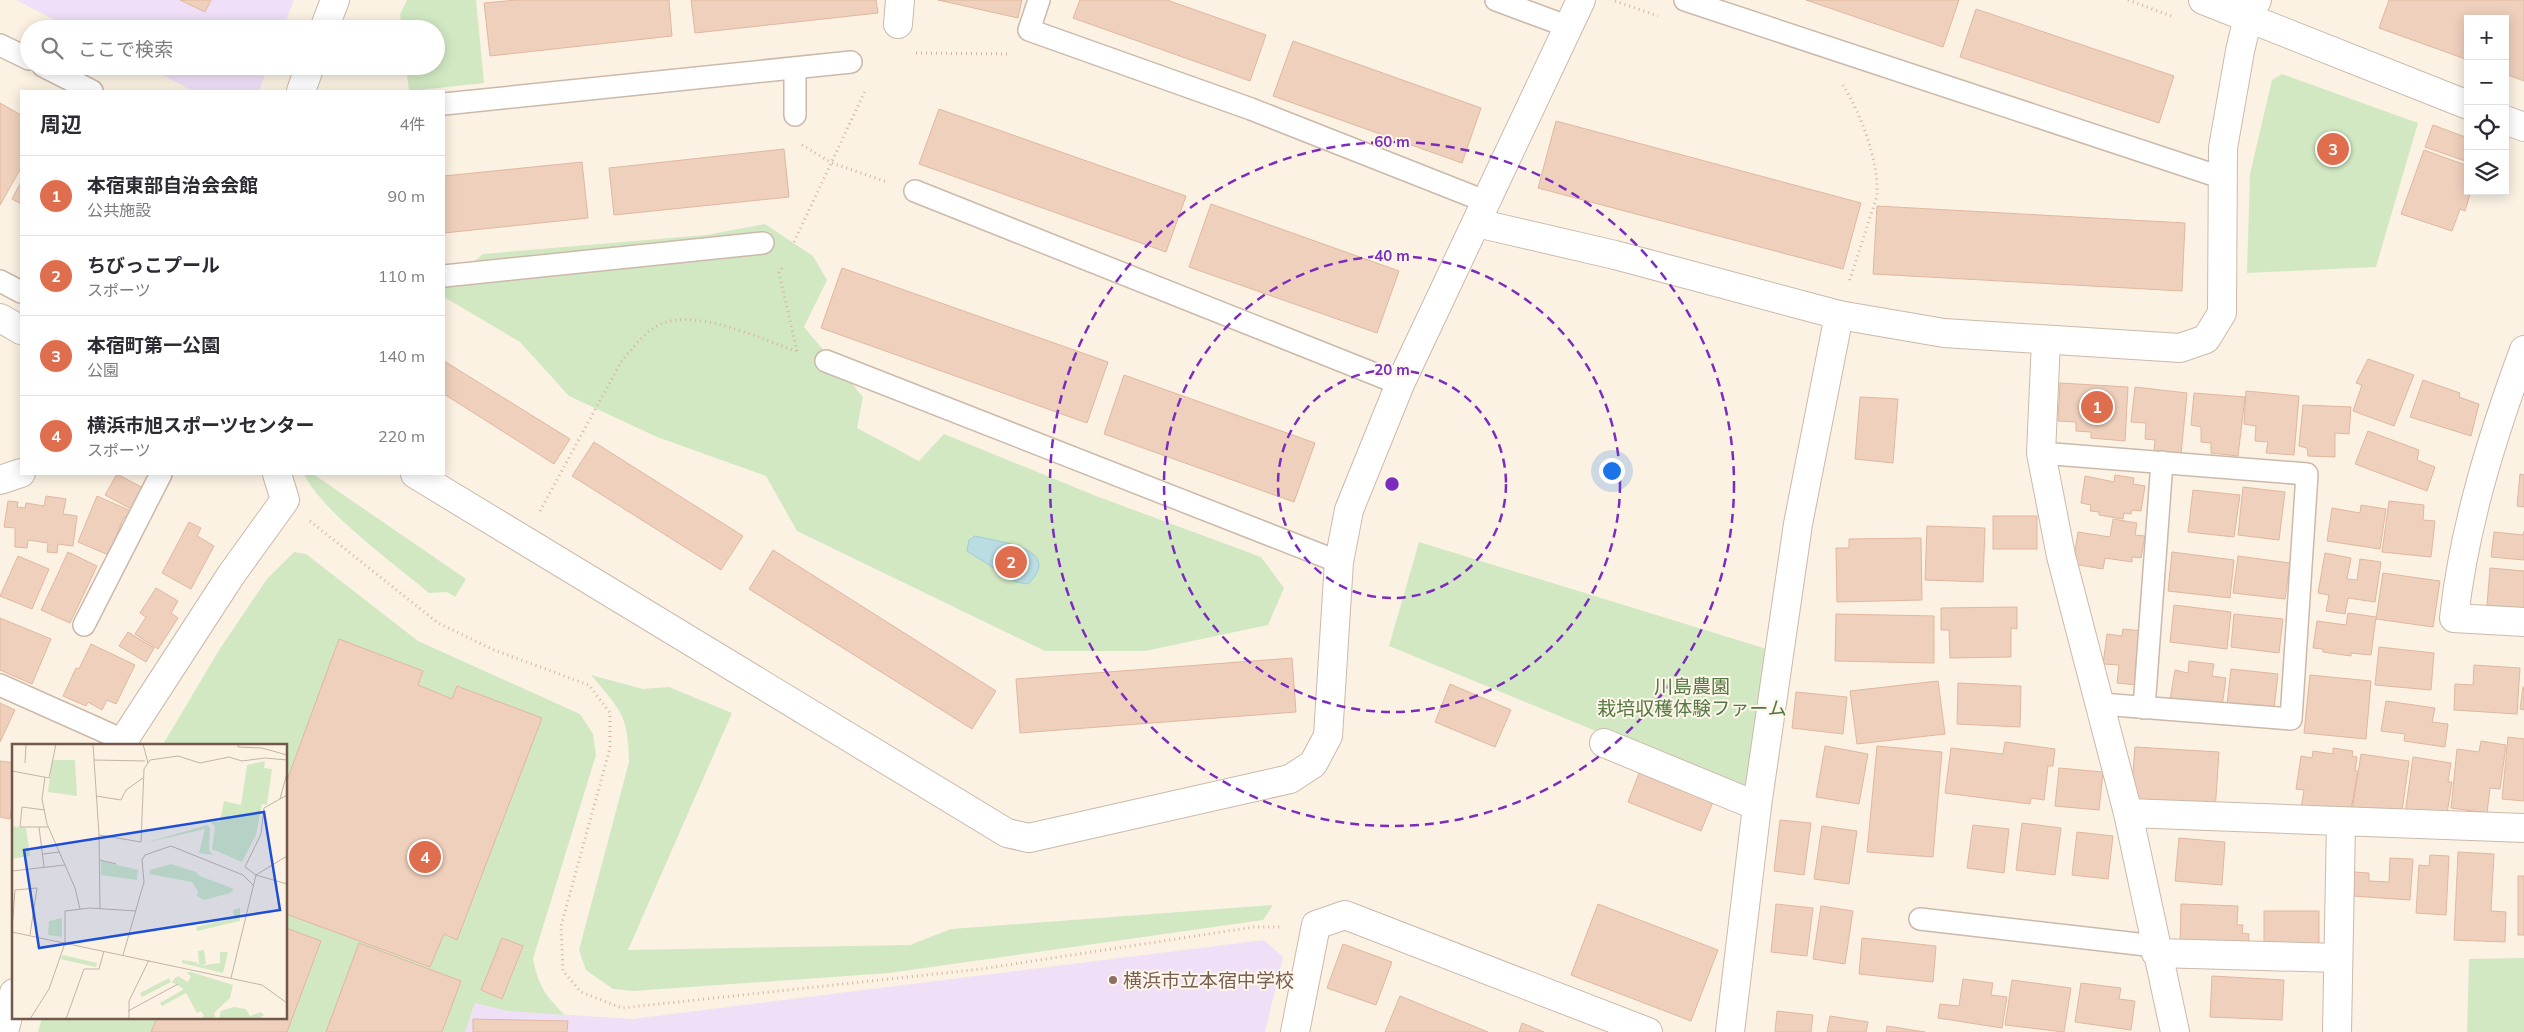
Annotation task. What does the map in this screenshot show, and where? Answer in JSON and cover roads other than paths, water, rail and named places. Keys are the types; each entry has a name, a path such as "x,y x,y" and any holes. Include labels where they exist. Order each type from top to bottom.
{"street":[{"path":"327,20 335,0"},
{"path":"417,475 1007,833 1029,838 1290,779 1312,764 1328,736 1339,562 1349,510 1400,384 1581,0"},
{"path":"2216,2 2253,9 2464,103"},
{"path":"1482,213 1615,255 1839,315 1944,333 2180,348 2206,339 2222,313 2223,148 2240,51 2253,9"},
{"path":"301,90 307,75"},
{"path":"2509,121 2524,127"},
{"path":"1730,1032 1757,806 1798,524 1839,315"},
{"path":"0,318 20,329"},
{"path":"2046,340 2041,454 2061,556 2128,813 2175,1032"},
{"path":"2524,350 2494,436 2460,567 2454,618 2524,622"},
{"path":"0,480 20,473"},
{"path":"121,743 231,575 285,500 277,475"},
{"path":"1604,743 1757,806"},
{"path":"2128,813 2524,828"},
{"path":"2337,1032 2341,822"},
{"path":"1295,1032 1316,925 1345,915 1648,1032"},
{"path":"2156,950 2338,958"},
{"path":"4,1032 12,1001"}],"lane":[{"path":"1039,0 1029,30 1251,109 1482,213"},
{"path":"1496,0 1569,27"},
{"path":"1685,0 2223,178"},
{"path":"0,45 20,55"},
{"path":"445,104 852,62"},
{"path":"794,68 795,115"},
{"path":"61,75 90,90"},
{"path":"915,191 1400,384"},
{"path":"445,276 763,243"},
{"path":"0,281 20,291"},
{"path":"826,361 1339,562"},
{"path":"2041,454 2307,474 2291,719 2101,704"},
{"path":"2144,708 2162,462"},
{"path":"84,625 160,475"},
{"path":"0,684 121,743"},
{"path":"1920,919 2156,950"}],"water":[{"path":"975,536 1012,544 1024,549 1034,555 1039,562 1037,572 1028,584 1016,582 967,551 969,540"}],"place":[{"name":"本宿町第一公園","path":"2333,149"},
{"name":"本宿東部自治会会館","path":"2097,407"},
{"name":"ちびっこプール","path":"1011,562"},
{"name":"横浜市旭スポーツセンター","path":"425,857"},
{"name":"横浜市立本宿中学校","path":"1113,980"}],"park label":[{"name":"川島農園 栽培収穫体験ファーム","path":"1692,697"}]}
